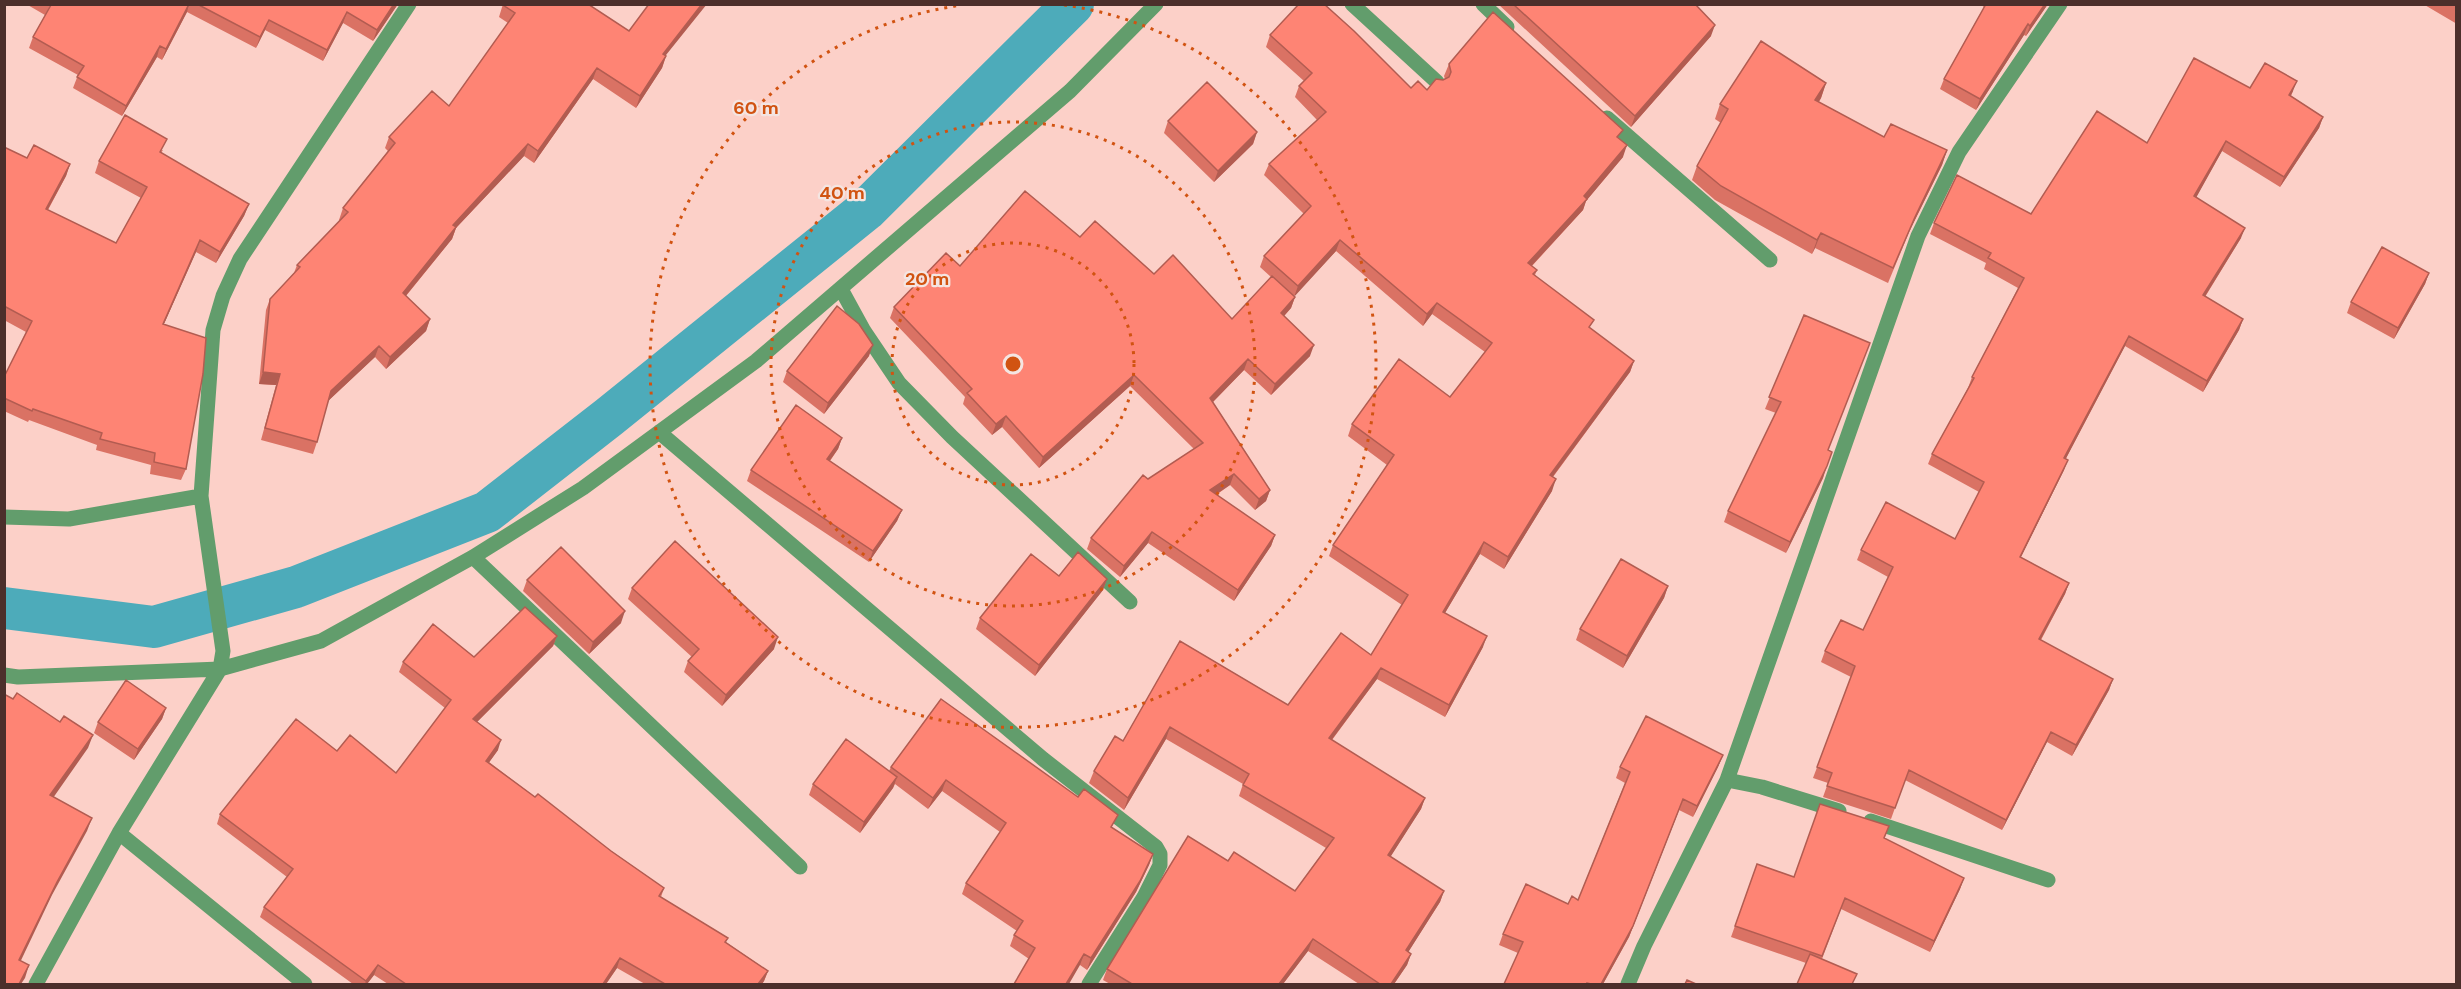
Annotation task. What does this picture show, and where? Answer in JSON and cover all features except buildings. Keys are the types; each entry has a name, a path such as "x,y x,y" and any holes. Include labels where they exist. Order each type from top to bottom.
{"street":[{"path":"36,984 119,833 220,669 223,651 201,496 213,330 223,296 240,259 409,4"},
{"path":"4,675 18,677 220,669 321,641 473,556 583,488 756,361 1070,91 1156,4"},
{"path":"1352,4 1437,82"},
{"path":"1483,4 1517,36"},
{"path":"1628,984 1644,946 1727,780 1918,236 1959,152 2060,4"},
{"path":"1593,106 1770,260"},
{"path":"841,289 864,331 899,383 952,437 1130,602"},
{"path":"659,432 1043,759 1156,847 1160,854 1160,865 1148,889 1089,984"},
{"path":"4,517 69,519 201,496"},
{"path":"473,556 800,867"},
{"path":"1727,780 1762,787 2048,880"},
{"path":"119,833 305,984"}],"waterway":[{"path":"4,608 154,627 296,587 487,512 866,210 1073,4"}]}
